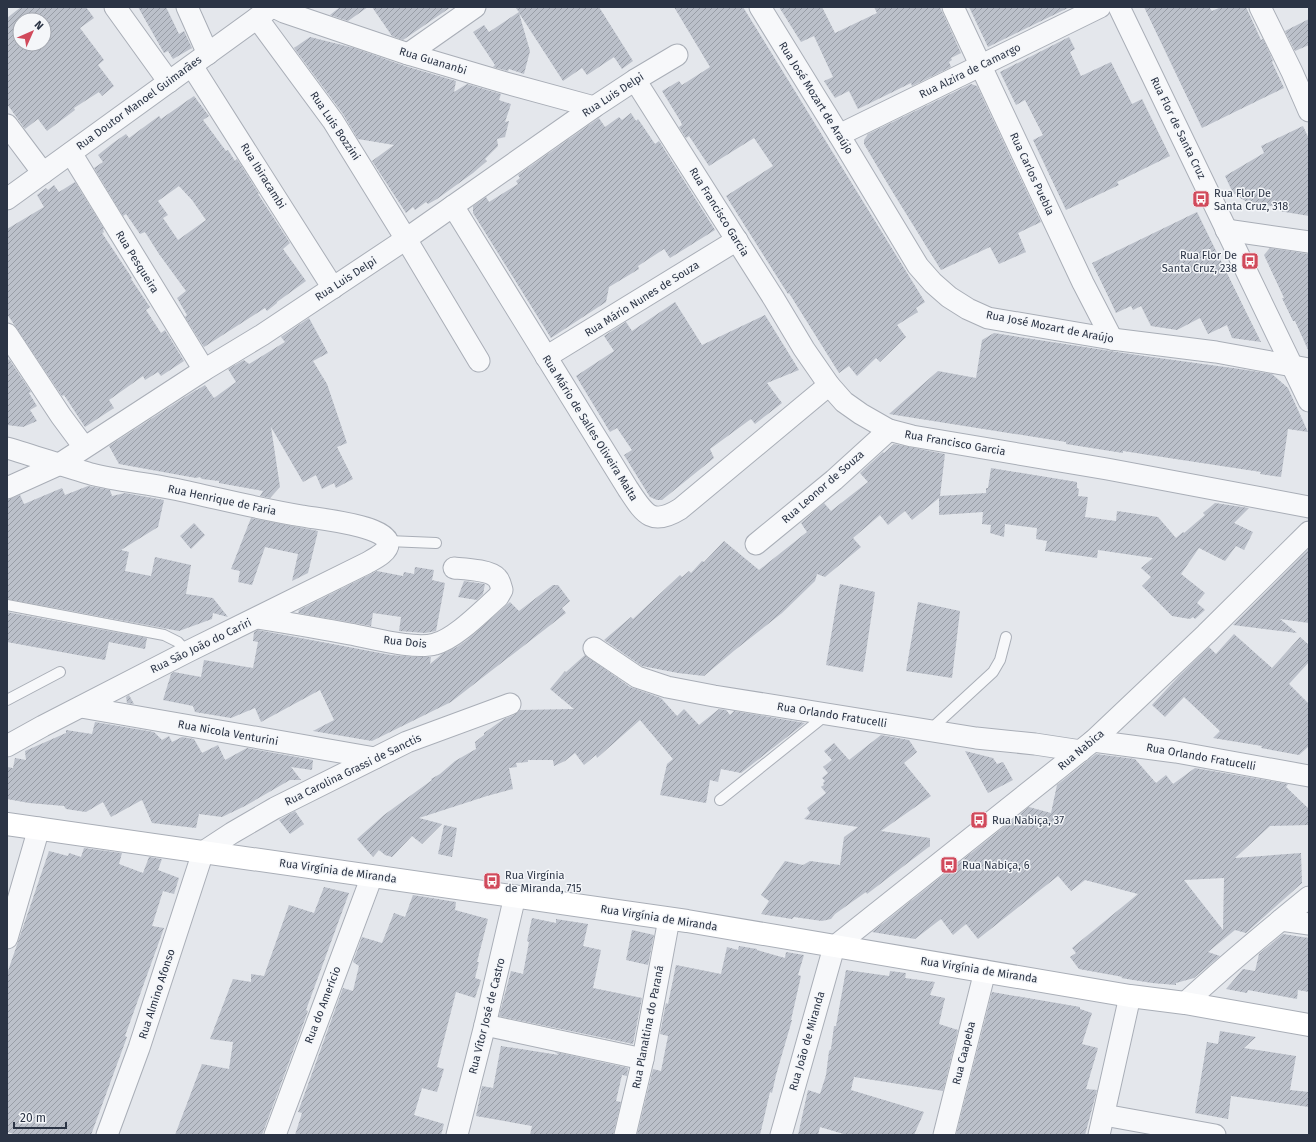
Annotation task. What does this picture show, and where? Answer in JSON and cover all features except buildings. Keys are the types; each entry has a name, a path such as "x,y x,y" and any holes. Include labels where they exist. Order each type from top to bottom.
{"street":[{"path":"115,7 169,82"},
{"name":"Rua Ibiracambi","path":"187,7 200,60 332,288"},
{"path":"408,54 476,7"},
{"name":"Rua José Mozart de Araújo","path":"760,7 918,266 933,283 949,297 968,309 988,318 1112,340 1216,352 1301,368"},
{"name":"Rua Carlos Puebla","path":"953,7 1083,283 1112,340"},
{"name":"Rua Alzira de Camargo","path":"839,135 1100,7"},
{"name":"Rua Flor de Santa Cruz","path":"1120,7 1226,230 1301,368 1309,400"},
{"path":"1260,7 1292,72 1309,111"},
{"name":"Rua Doutor Manoel Guimarães","path":"7,199 267,11"},
{"name":"Rua Guananbi","path":"267,11 284,12 408,54 506,84 594,107"},
{"name":"Rua Luis Bozzini","path":"267,11 406,238 479,361"},
{"name":"Rua Luis Delpi","path":"7,488 58,465 204,370 262,335 453,206 594,107 677,55"},
{"name":"Rua Francisco Garcia","path":"635,80 737,240 804,349 829,385 844,402 861,414 889,430 912,436 1106,469 1309,507"},
{"path":"7,125 42,173"},
{"name":"Rua Pesqueira","path":"70,153 204,370"},
{"name":"Rua Mário de Salles Oliveira Malta","path":"453,206 640,508 649,515 662,518 669,516 680,509 829,385"},
{"path":"1226,230 1309,242"},
{"name":"Rua Mário Nunes de Souza","path":"546,357 737,240"},
{"path":"7,334 61,416 84,447"},
{"name":"Rua Leonor de Souza","path":"756,544 834,480 889,430"},
{"name":"Rua Henrique de Faria","path":"7,448 58,465 93,474 173,489 294,515 362,526 379,532 388,541"},
{"name":"Rua Nabica","path":"834,947 1087,746 1211,629 1309,532"},
{"name":"Rua São João do Cariri","path":"7,746 187,652 367,564 385,550 388,546 388,541"},
{"name":"Rua Dois","path":"257,618 397,643 426,646 435,644 456,633 498,597 502,590 499,582 492,575 474,570 454,568"},
{"name":"Rua Orlando Fratucelli","path":"594,648 637,677 661,685 714,696 976,738 1035,744 1176,752 1309,776"},
{"name":"Rua Carolina Grassi de Sanctis","path":"203,852 274,808 407,742 510,704"},
{"name":"Rua Nicola Venturini","path":"81,707 375,758"},
{"name":"Rua Virgínia de Miranda","path":"7,824 687,921 834,947 1130,996 1185,1003 1309,1025"},
{"path":"7,938 39,828"},
{"name":"Rua Almino Afonso","path":"107,1135 139,1048 203,852"},
{"name":"Rua do Amerício","path":"275,1135 372,876"},
{"name":"Rua Vítor José de Castro","path":"457,1135 485,1025 515,896"},
{"path":"1185,1003 1221,970 1309,897"},
{"name":"Rua Planaltina do Paraná","path":"625,1135 643,1059 669,919"},
{"path":"1280,920 1309,924"},
{"name":"Rua João de Miranda","path":"781,1135 834,947"},
{"name":"Rua Caapeba","path":"944,1135 985,971"},
{"path":"1099,1135 1130,996"},
{"path":"485,1025 643,1059"},
{"path":"1104,1115 1216,1135"}],"lane":[{"path":"388,541 436,544"},
{"path":"7,605 164,635 178,642 187,652"},
{"path":"930,730 993,672 1000,660 1006,637"},
{"path":"7,700 60,672"},
{"path":"720,800 827,714"}],"place":[{"name":"Rua Flor De Santa Cruz, 318","path":"1201,199"},
{"name":"Rua Flor De Santa Cruz, 238","path":"1250,261"},
{"name":"Rua Nabiça, 37","path":"979,820"},
{"name":"Rua Nabiça, 6","path":"949,865"},
{"name":"Rua Virgínia de Miranda, 715","path":"492,881"}]}
